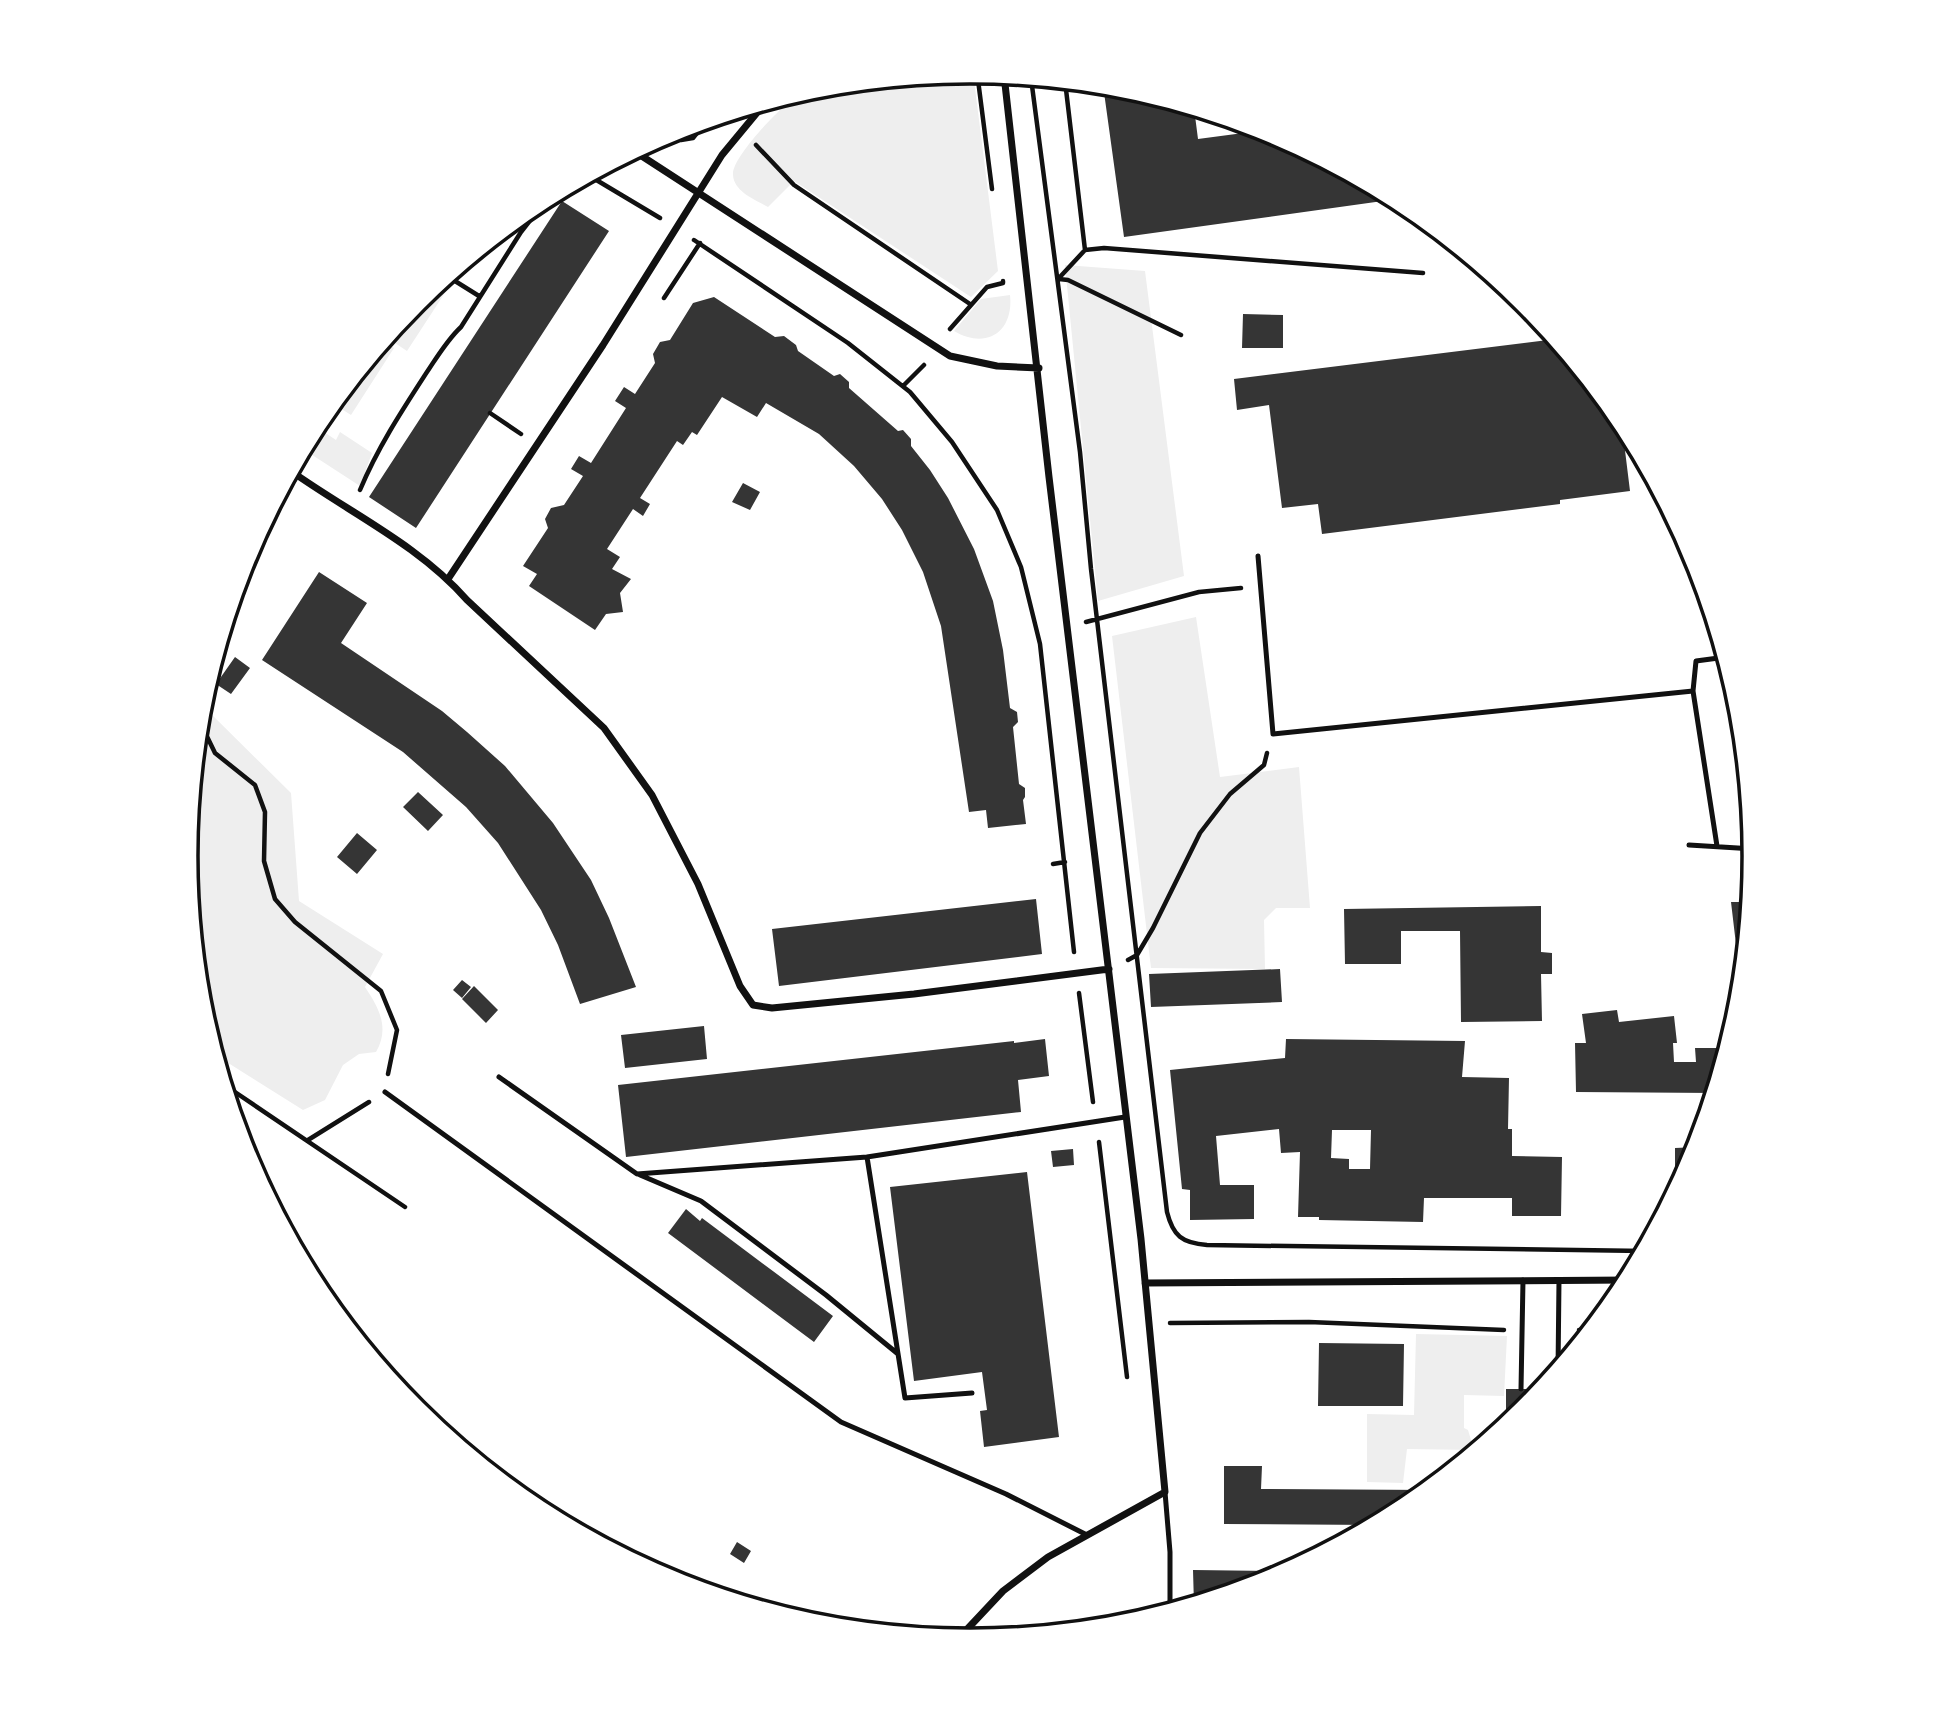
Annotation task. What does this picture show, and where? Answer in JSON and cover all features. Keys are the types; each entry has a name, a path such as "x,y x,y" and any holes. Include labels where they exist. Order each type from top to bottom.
{"street":[{"path":"967,1629 1003,1591 1048,1558 1166,1492 1145,1283 1005,85"},
{"path":"448,579 603,345 698,192 729,146 755,115"},
{"path":"644,157 950,356 997,366 1039,368"},
{"path":"298,476 421,557 448,579 604,728 652,795 667,822 698,884 740,986 753,1006 772,1008 914,994 1109,969"},
{"path":"1145,1283 1617,1280"}],"lane":[{"path":"1258,556 1273,734 1693,691"},
{"path":"1717,658 1696,661 1693,691 1717,846"},
{"path":"1689,845 1743,848"},
{"path":"499,1077 637,1174 701,1201 826,1294 898,1354"},
{"path":"385,1091 841,1422 1006,1494 1087,1535"},
{"path":"637,1174 867,1157 1125,1117"},
{"path":"867,1157 905,1398 972,1393"},
{"path":"1521,1389 1523,1280"},
{"path":"1559,1280 1559,1357"},
{"path":"1166,1492 1171,1552 1170,1603"}],"path":[{"path":"979,84 992,190"},
{"path":"1032,87 1059,279 1167,1212 1174,1232 1191,1244 1635,1251"},
{"path":"1065,90 1086,250"},
{"path":"751,140 794,185 970,304"},
{"path":"597,180 665,221"},
{"path":"358,494 378,450 527,224"},
{"path":"691,237 848,343 903,386 953,442 997,510 1021,567 1040,644 1075,956"},
{"path":"664,298 700,243"},
{"path":"1059,279 1086,250 1104,248 1423,273"},
{"path":"951,328 987,287 1003,283 1001,269"},
{"path":"1059,279 1068,280 1181,335"},
{"path":"455,281 479,296"},
{"path":"903,386 919,372"},
{"path":"490,413 521,434"},
{"path":"1069,625 1098,620 1199,592 1259,586"},
{"path":"1109,969 1137,955 1200,833 1230,794 1264,765 1273,734"},
{"path":"208,738 215,753 254,785 265,812 264,861 275,899 295,922 381,991 397,1030 385,1091 308,1140"},
{"path":"1053,864 1065,862"},
{"path":"1079,988 1094,1110"},
{"path":"235,1092 405,1207"},
{"path":"1099,1139 1127,1377"},
{"path":"1149,1324 1309,1322 1523,1331"},
{"path":"1558,1331 1580,1330"}],"shaded area":[{"path":"975,84 998,271 971,297 794,181 768,207 746,195 737,186 733,175 741,156 783,107 820,99 920,86"},
{"path":"1065,265 1145,271 1184,576 1098,601"},
{"path":"448,288 407,351 394,342"},
{"path":"1010,295 1007,319 996,334 977,339 954,331 981,299"},
{"path":"391,346 394,348 351,415 341,409"},
{"path":"325,432 336,440 340,432 372,453 360,486 311,454"},
{"path":"1196,617 1220,777 1299,767 1310,908 1276,908 1264,920 1265,969 1151,968 1112,636"},
{"path":"212,715 291,793 299,901 383,954 365,987 381,1018 382,1035 376,1052 359,1054 343,1065 325,1100 303,1110 226,1061 224,1056 205,957 198,856 200,806"},
{"path":"1416,1334 1507,1336 1504,1396 1464,1395 1464,1428 1468,1430 1472,1444 1464,1450 1407,1449 1403,1483 1367,1482 1367,1414 1414,1415"}],"building":[{"path":"1105,96 1195,118 1198,139 1241,133 1312,164 1380,201 1124,237"},
{"path":"562,201 609,231 416,528 369,497"},
{"path":"714,297 775,337 784,336 796,345 798,351 834,376 840,374 849,382 849,388 911,439 911,446 948,498 974,549 993,601 1003,650 1010,708 1017,712 1018,722 1013,727 1019,784 1025,788 1023,800 1026,824 988,828 986,810 969,812 941,626 923,572 902,530 882,499 854,466 819,434 766,403 757,417 722,397 697,435 692,432 683,445 677,441 640,498 650,504 643,516 633,509 607,549 620,557 612,569 631,579 620,593 623,612 606,614 595,630 529,586 537,574 523,566 548,528 545,519 551,508 564,505 583,476 571,469 579,456 591,463 626,408 615,401 624,387 635,394 655,363 653,354 660,342 670,340 693,303"},
{"path":"1243,314 1283,315 1283,348 1242,348"},
{"path":"1545,340 1583,386 1624,445 1630,491 1560,500 1560,504 1322,534 1318,504 1282,508 1269,405 1237,410 1234,379"},
{"path":"743,483 760,492 750,510 732,502"},
{"path":"319,572 367,603 341,643 442,711 467,732 505,766 553,823 591,880 636,987 580,1004 558,945 541,910 498,843 466,807 403,752 262,660"},
{"path":"235,657 250,668 231,694 218,685"},
{"path":"418,792 443,815 428,831 403,807"},
{"path":"357,833 377,850 357,874 337,857"},
{"path":"1036,899 1042,954 779,986 772,929"},
{"path":"1731,902 1741,902 1737,950"},
{"path":"1541,906 1541,952 1552,953 1552,974 1541,974 1542,1021 1461,1022 1460,931 1401,931 1401,964 1345,964 1344,909"},
{"path":"1280,969 1282,1002 1151,1007 1149,974"},
{"path":"462,980 471,987 462,998 453,990"},
{"path":"474,986 498,1010 486,1023 462,999"},
{"path":"1617,1010 1619,1022 1674,1016 1677,1043 1673,1043 1674,1062 1696,1062 1695,1048 1716,1048 1717,1057 1706,1093 1576,1092 1575,1043 1586,1043 1582,1014"},
{"path":"704,1026 707,1059 625,1068 621,1035"},
{"path":"1045,1039 1049,1076 1018,1080 1021,1112 626,1157 618,1085"},
{"path":"1286,1039 1465,1041 1462,1077 1509,1078 1508,1129 1512,1129 1512,1156 1562,1157 1561,1216 1512,1216 1512,1198 1424,1198 1423,1222 1319,1220 1319,1217 1298,1217 1300,1152 1281,1153 1279,1129 1216,1136 1220,1185 1254,1185 1254,1219 1190,1220 1190,1190 1182,1189 1170,1070 1285,1058","holes":["1332,1130 1371,1130 1370,1169 1349,1169 1349,1159 1331,1158"]},
{"path":"1675,1148 1686,1148 1675,1172"},
{"path":"1073,1149 1074,1165 1053,1167 1051,1151"},
{"path":"1027,1172 1059,1437 984,1447 980,1411 987,1410 982,1372 914,1381 890,1187"},
{"path":"686,1209 700,1221 702,1218 833,1316 814,1342 668,1233"},
{"path":"1319,1343 1404,1344 1403,1406 1318,1406"},
{"path":"1506,1389 1530,1389 1517,1403 1506,1413"},
{"path":"1224,1466 1262,1466 1261,1489 1412,1490 1359,1525 1224,1524"},
{"path":"737,1542 751,1551 744,1563 730,1554"},
{"path":"1193,1570 1264,1571 1219,1588 1194,1596"}]}
